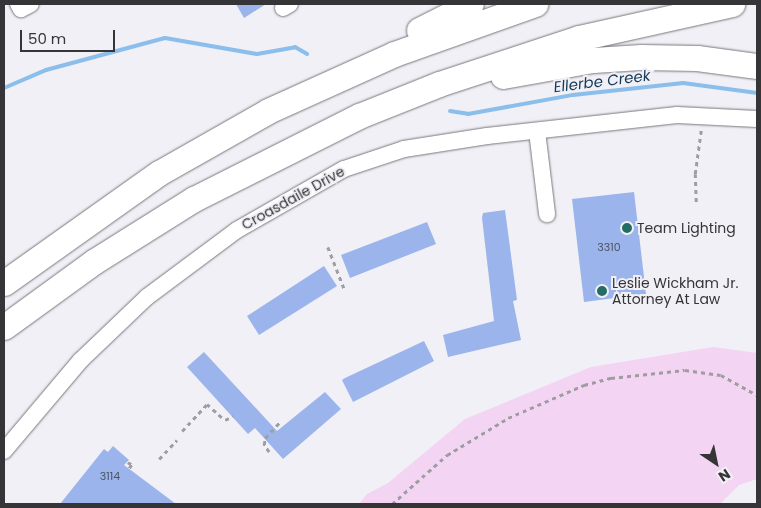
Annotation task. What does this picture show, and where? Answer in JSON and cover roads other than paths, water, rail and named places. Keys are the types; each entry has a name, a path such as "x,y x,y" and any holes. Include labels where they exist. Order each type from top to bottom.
{"highway":[{"path":"4,283 159,173 471,4"},
{"path":"319,87 427,41 535,4"},
{"path":"4,327 94,261 194,199 306,140 439,84 579,38 732,4"},
{"path":"439,84 593,60 641,57 697,58 757,66"}],"street":[{"path":"18,4 21,9 32,4"},
{"name":"Croasdaile Drive","path":"4,451 67,375 125,316 207,251 272,208 335,174 385,154 433,143 704,114 757,119"},
{"path":"537,131 547,214"}],"waterway":[{"name":"Ellerbe Creek","path":"4,88 46,70 165,38 257,54 295,47 307,54"},
{"name":"Ellerbe Creek","path":"450,111 468,114 573,95 683,83 757,93"}],"place":[{"name":"Team Lighting","path":"627,228"},
{"name":"Leslie Wickham Jr. Attorney At Law","path":"602,291"}]}
